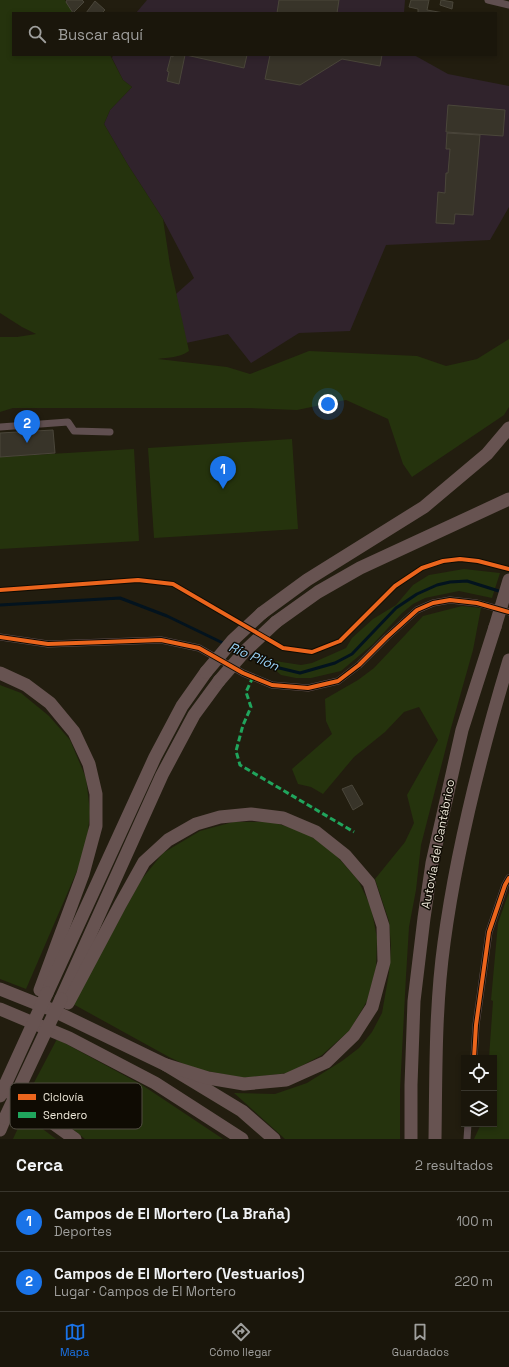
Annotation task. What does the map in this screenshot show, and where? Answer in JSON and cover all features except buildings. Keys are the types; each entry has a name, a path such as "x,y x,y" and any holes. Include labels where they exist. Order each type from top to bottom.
{"highway":[{"path":"0,1092 44,991 155,757 182,706 206,672 233,640 262,613 307,580 424,507 487,454 509,428"},
{"path":"23,1083 64,1001 162,776 194,715 219,681 245,651 276,622 318,592 360,568 509,499"},
{"name":"Autovía del Cantábrico","path":"411,1139 414,1001 432,863 462,730 509,580"},
{"name":"Autovía del Cantábrico","path":"435,1139 436,1031 444,943 461,842 487,732 509,660"},
{"path":"0,673 26,685 50,703 74,732 89,764 96,794 96,826 84,874 44,991 0,1096"},
{"path":"461,842 509,685"},
{"path":"64,1001 144,862 168,840 196,824 214,818 251,814 283,818 316,832 345,855 370,883 383,926 384,962 372,1007 354,1035 326,1062 286,1080 244,1084 208,1078 166,1065"},
{"path":"0,989 50,1009 166,1065 242,1111 274,1139"},
{"path":"0,1009 69,1038 155,1083 242,1139"},
{"path":"0,1087 10,1094"},
{"path":"0,1130 10,1108"},
{"path":"61,1129 75,1139"}],"street":[{"path":"488,0 509,5"},
{"path":"0,427 68,422 74,431 110,432"},
{"path":"0,636 48,644 161,640 199,648 243,673 272,685 308,688 338,681 359,665 387,636 417,610 432,603 450,600 477,603 509,612"},
{"path":"474,1055 476,1026 489,932 505,885 509,878"},
{"path":"467,1139 468,1127"}],"shaded area":[{"path":"147,0 405,0 404,12 137,12"},
{"path":"113,56 416,56 448,74 509,86 509,207 490,240 386,245 350,331 299,333 251,363 228,334 186,343 176,294 194,278 163,219 128,165 104,124 110,110 132,87 123,80 112,58"}],"green space":[{"path":"0,0 65,0 72,12 12,12 12,56 111,56 123,80 132,87 110,110 104,124 128,165 163,219 170,265 189,351 178,356 158,359 227,367 250,374 309,351 417,356 446,366 477,359 509,339 509,407 504,415 412,477 403,464 388,419 346,400 297,410 249,408 13,408 0,412 0,337 17,337 36,334 0,313"},
{"path":"292,439 298,529 154,538 148,448"},
{"path":"134,449 139,541 0,549 0,457"},
{"path":"464,569 500,573 492,598 459,591 425,598 413,604 402,613 373,644 341,671 311,678 296,678 281,675 273,668 275,661 301,665 312,663 346,648 352,638 373,619 396,605 413,585 429,575"},
{"path":"462,606 481,608 473,650 421,845 416,890 409,927 400,1090 400,1139 285,1139 234,1093 275,1094 307,1083 342,1061 359,1048 372,1032 382,1013 389,973 391,946 389,921 375,879 405,842 414,823 407,795 438,740 419,707 404,712 385,732 354,757 323,794 311,787 298,784 292,769 332,734 326,721 325,699 358,680 374,668 423,616"},
{"path":"0,685 21,693 49,716 70,740 86,778 90,812 86,850 26,989 0,979"},
{"path":"233,822 272,822 305,832 334,853 358,880 371,907 377,938 376,968 367,1001 350,1030 322,1055 288,1073 243,1078 192,1068 169,1057 73,1004 141,880 163,853 200,831"},
{"path":"509,892 509,1139 474,1139 480,1127 497,1127 497,1055 489,1055 493,1001 491,1000 498,923"},
{"path":"57,1039 138,1083 34,1083"},
{"path":"142,1085 223,1139 85,1139 73,1129 142,1129"},
{"path":"18,1129 43,1129 56,1139 13,1139"}],"waterway":[{"name":"Río Pilón","path":"246,654 267,665 300,673 335,663 352,654 396,608 417,594 437,585 450,582 467,581 502,592"},
{"name":"Río Pilón","path":"0,605 120,598 167,616 225,644"}],"marked path":[{"path":"253,677 246,692 251,707 243,725 236,751 240,765 354,832"}],"cycle path":[{"path":"0,590 138,580 173,584 283,648 312,652 340,641 395,586 422,568 443,561 460,559 478,561 509,569"},
{"path":"0,637 48,644 161,640 199,648 243,673 272,685 308,688 338,681 359,665 417,610 433,603 450,600 477,603 509,612"},
{"path":"474,1055 476,1025 489,932 505,885 509,878"}],"place":[{"name":"Campos de El Mortero (Vestuarios)","path":"27,443"},
{"name":"Campos de El Mortero (La Braña)","path":"223,489"}]}
